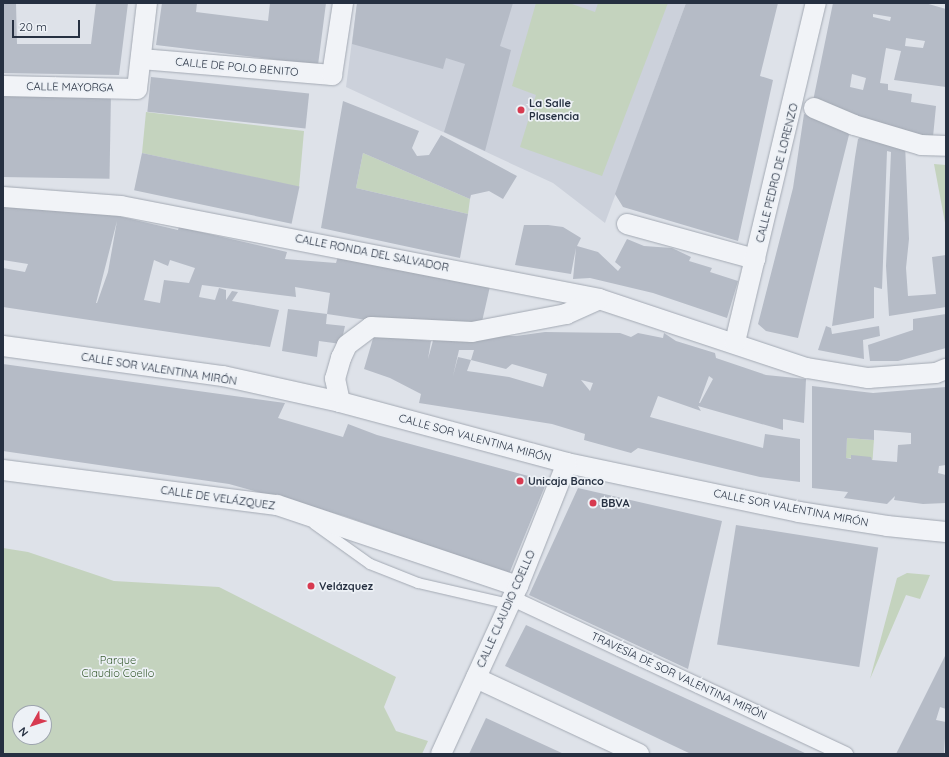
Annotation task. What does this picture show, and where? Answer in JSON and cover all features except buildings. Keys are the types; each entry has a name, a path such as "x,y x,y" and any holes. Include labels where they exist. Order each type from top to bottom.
{"street":[{"path":"141,59 147,3"},
{"name":"CALLE DE POLO BENITO","path":"141,59 332,76 343,3"},
{"name":"CALLE PEDRO DE LORENZO","path":"735,342 816,3"},
{"name":"CALLE MAYORGA","path":"3,86 137,88 141,59"},
{"path":"814,108 854,125 921,145 946,146"},
{"name":"CALLE RONDA DEL SALVADOR","path":"3,197 122,206 600,299 735,342 807,368 868,378 936,373 946,369"},
{"path":"627,224 755,259"},
{"path":"340,402 335,379 341,358 347,345 372,327 472,332 566,314 600,299"},
{"name":"CALLE SOR VALENTINA MIRÓN","path":"3,346 223,376 340,402 567,463 799,512 887,526 946,532"},
{"name":"CALLE CLAUDIO COELLO","path":"441,754 513,596 567,463"},
{"name":"CALLE DE VELÁZQUEZ","path":"3,470 263,503 296,511 513,596"},
{"name":"TRAVESÍA DE SOR VALENTINA MIRÓN","path":"513,596 845,754"},
{"path":"476,678 639,754"}],"lane":[{"path":"296,511 370,564 418,582 513,596"}],"shaded area":[{"name":"La Salle Plasencia","path":"357,3 686,3 605,223 553,183 346,87"}],"green space":[{"path":"536,3 569,3 595,12 598,3 668,3 602,176 520,147 536,95 512,86"},
{"path":"146,112 304,131 299,187 142,153"},
{"path":"363,153 470,199 468,214 356,188"},
{"path":"934,164 946,165 946,228"},
{"path":"847,438 874,440 873,460 846,458"},
{"name":"Parque Claudio Coello","path":"3,548 28,552 114,581 219,587 396,677 384,707 396,731 428,741 422,754 3,754"},
{"path":"907,573 930,575 920,599 906,595 870,679 897,578"}],"place":[{"name":"La Salle Plasencia","path":"521,110"},
{"name":"Unicaja Banco","path":"520,481"},
{"name":"BBVA","path":"593,503"},
{"name":"Velázquez","path":"311,586"}]}
